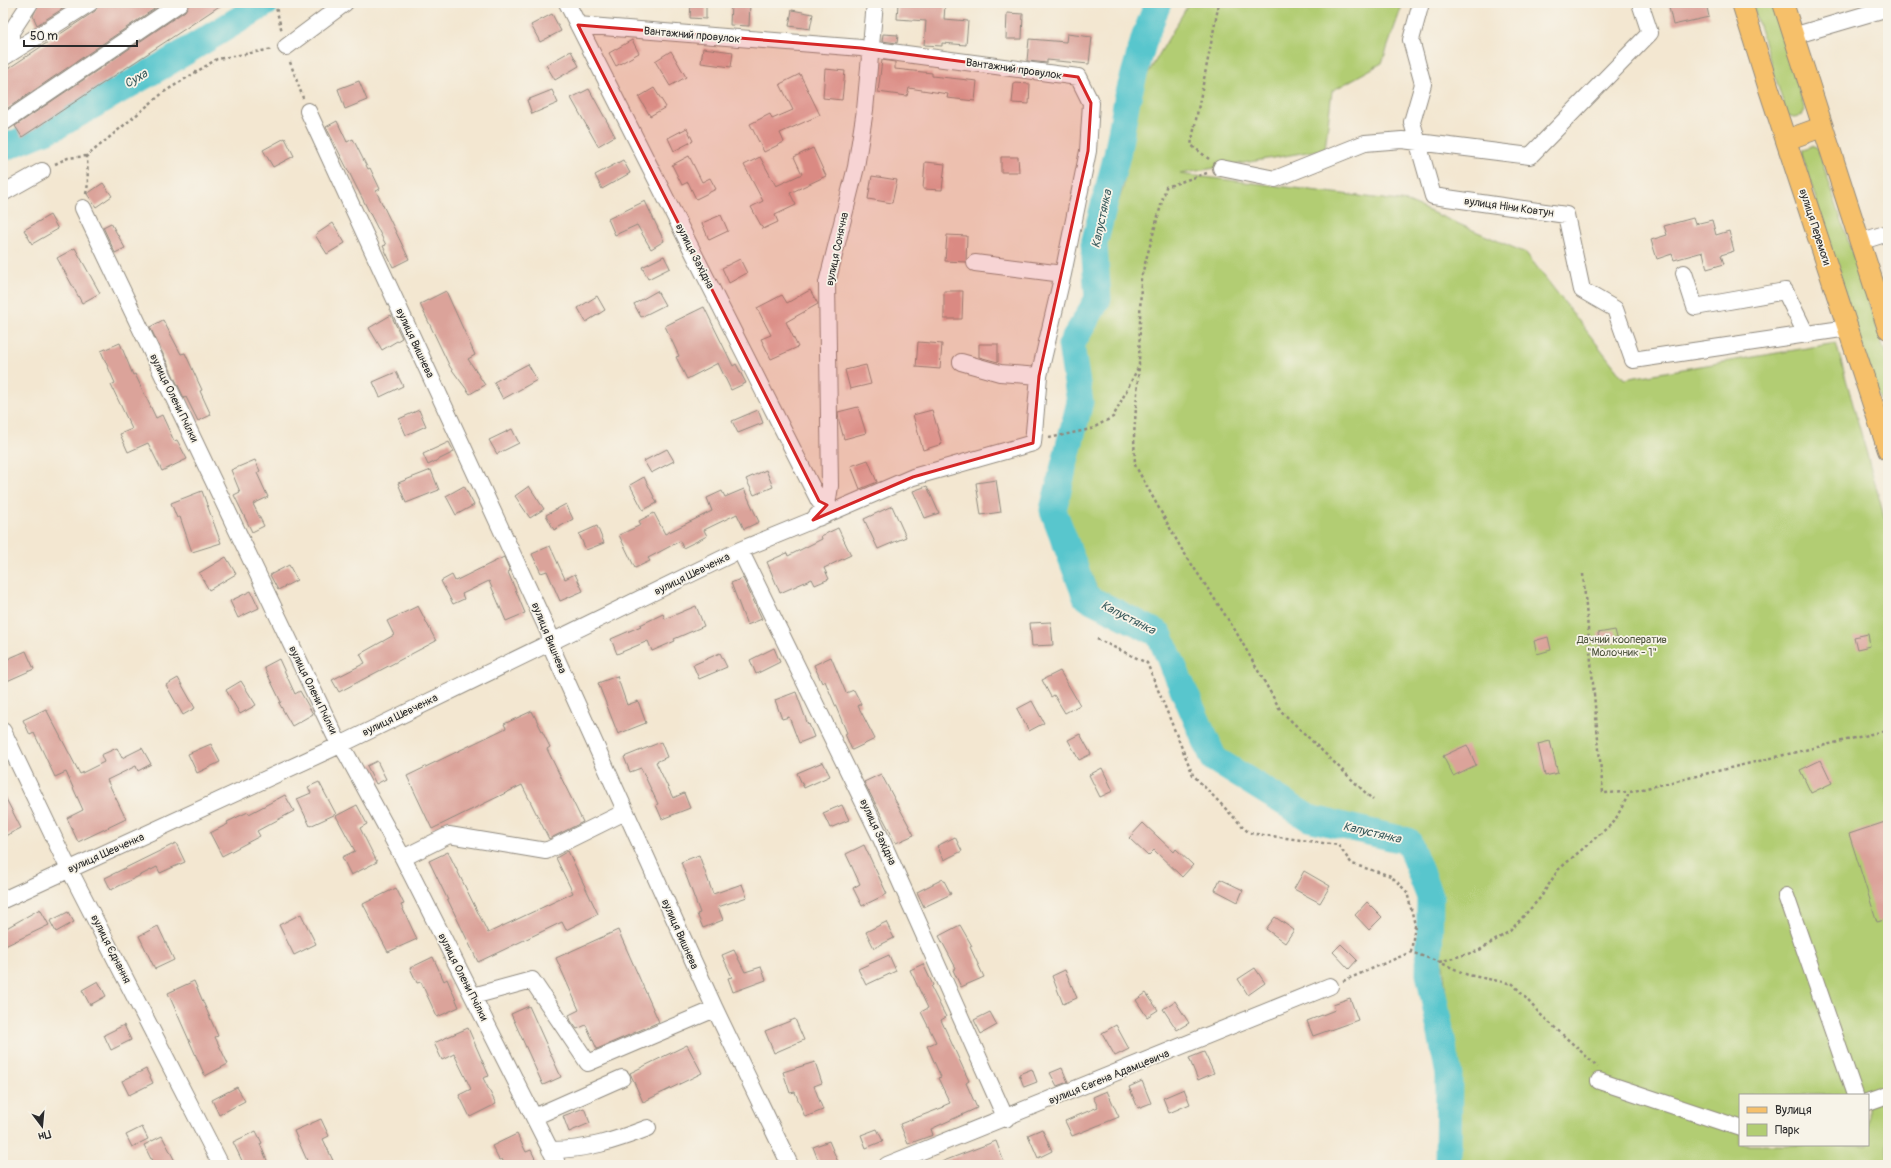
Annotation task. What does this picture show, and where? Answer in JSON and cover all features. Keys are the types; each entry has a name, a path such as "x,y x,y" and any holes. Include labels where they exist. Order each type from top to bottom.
{"main road":[{"path":"1783,3 1888,329"},
{"name":"вулиця Перемоги","path":"1740,5 1888,450"},
{"path":"1786,140 1822,127"}],"street":[{"path":"7,56 11,32 30,3"},
{"path":"7,56 90,3"},
{"path":"3,123 180,3"},
{"path":"286,47 345,3"},
{"name":"вулиця Західна","path":"567,3 819,501 827,505"},
{"name":"вулиця Сонячна","path":"827,505 830,486 827,283 856,167 865,110 875,3"},
{"name":"вулиця Ніни Ковтун","path":"1421,3 1410,40 1423,84 1412,122 1433,196 1566,215 1582,290 1615,309 1633,360 1848,328"},
{"path":"1221,168 1275,179 1365,143 1402,140 1530,156 1650,33 1640,3"},
{"path":"1793,36 1865,9 1888,8"},
{"name":"Вантажний провулок","path":"578,25 861,48 870,51 876,50 1078,78 1091,103 1088,151 1063,274 1039,376 1033,443 913,477 813,520"},
{"name":"вулиця Вишнева","path":"308,111 546,626 554,653 715,1009 790,1165"},
{"path":"3,193 42,171"},
{"name":"вулиця Олени Пчілки","path":"83,208 340,746 347,755 403,858 558,1165"},
{"path":"1859,242 1888,234"},
{"path":"975,263 1063,274"},
{"path":"1684,273 1695,307 1786,291 1806,334"},
{"path":"961,362 1000,373 1039,376"},
{"path":"813,520 827,505"},
{"name":"вулиця Шевченка","path":"3,900 340,746 478,677 551,643 740,550 813,520"},
{"name":"вулиця Західна","path":"740,550 879,834 1006,1119"},
{"name":"вулиця Єднання","path":"3,731 70,869 221,1165"},
{"path":"403,858 449,835 546,851 625,812"},
{"path":"1786,896 1855,1094"},
{"path":"473,996 532,980 588,1063 715,1009"},
{"name":"вулиця Євгена Адамцевича","path":"887,1165 1006,1119 1330,986"},
{"path":"534,1117 622,1078"},
{"path":"1599,1081 1739,1128"},
{"path":"1869,1102 1888,1095"},
{"path":"550,1150 573,1150 608,1144 648,1128"}],"path":[{"path":"1219,3 1191,145 1221,168"},
{"path":"42,171 68,158 87,156 164,92 217,59 286,47"},
{"path":"294,77 308,111"},
{"path":"83,208 88,184 87,156"},
{"path":"1221,168 1166,187 1141,278 1139,365 1134,436 1135,465 1181,548 1235,630 1280,711 1373,800"},
{"path":"1063,434 1091,429 1113,417 1139,365"},
{"path":"1583,574 1604,793 1630,792 1888,730"},
{"path":"1097,639 1146,663 1193,775 1249,833 1338,845 1352,864 1391,876 1407,892 1415,925 1411,952"},
{"path":"1439,962 1478,951 1510,931 1541,898 1558,870 1614,822 1630,792"},
{"path":"1330,986 1411,952 1439,962 1468,975 1513,984 1540,1014 1601,1070 1599,1081"}],"highlighted area":[{"path":"578,25 861,48 1078,77 1091,103 1088,151 1039,376 1033,443 913,477 813,520 827,505 819,501"}],"green space":[{"name":"Дачний кооператив \"Молочник - 1\"","path":"1189,3 1403,3 1382,63 1332,91 1325,149 1180,174 1408,202 1526,253 1624,379 1836,343 1888,530 1888,1165 1459,1165 1456,1085 1440,938 1440,896 1419,835 1321,812 1229,760 1163,625 1098,591 1064,510 1090,406 1082,344 1109,301 1104,242 1123,188 1135,96"},
{"path":"1752,3 1772,3 1805,110 1802,115 1794,117 1787,115"},
{"path":"1812,146 1818,149 1888,361 1888,424 1835,263 1802,154 1803,149"}],"building":[{"path":"39,3 72,3 37,25 33,16"},
{"path":"99,3 163,3 5,110 3,108 3,72 95,11"},
{"path":"189,3 224,3 22,137 15,126 185,11"},
{"path":"691,3 706,3 706,19 690,18"},
{"path":"731,3 750,3 749,26 730,25"},
{"path":"898,3 945,5 944,19 968,21 966,45 942,43 942,46 924,45 926,21 897,19"},
{"path":"1668,3 1706,3 1709,17 1673,25"},
{"path":"792,10 813,14 810,29 789,26"},
{"path":"1007,13 1023,14 1022,39 1006,39"},
{"path":"552,14 561,31 540,42 531,25"},
{"path":"883,34 898,35 897,43 882,41"},
{"path":"1067,34 1092,37 1089,64 1047,60 1047,63 1027,61 1029,39 1066,42"},
{"path":"632,40 639,53 616,66 609,53"},
{"path":"703,48 733,52 731,67 701,63"},
{"path":"571,51 579,66 555,80 546,65"},
{"path":"671,51 686,77 670,86 655,61"},
{"path":"882,60 895,62 895,69 932,73 932,76 977,81 975,101 947,98 948,94 909,88 907,96 878,92"},
{"path":"825,69 845,71 842,100 823,98"},
{"path":"800,74 820,115 780,133 784,142 764,152 750,124 770,114 772,119 793,110 780,84"},
{"path":"359,81 367,100 345,109 338,89"},
{"path":"1014,83 1030,84 1029,104 1012,103"},
{"path":"654,88 666,107 650,116 639,97"},
{"path":"589,89 615,136 598,146 571,98"},
{"path":"552,90 558,103 532,114 527,100"},
{"path":"337,121 347,142 353,139 368,169 370,168 380,189 376,191 409,259 393,267 383,246 386,245 326,127"},
{"path":"687,128 693,141 674,151 668,138"},
{"path":"285,138 294,156 273,167 263,150"},
{"path":"813,148 826,176 790,193 796,205 775,215 778,222 763,229 751,207 763,201 744,165 760,157 776,186 802,174 794,157"},
{"path":"689,156 702,182 710,178 716,189 696,199 688,182 682,185 672,165"},
{"path":"1001,157 1018,157 1019,172 1001,172"},
{"path":"623,160 630,173 602,189 595,175"},
{"path":"925,162 945,164 942,190 923,189"},
{"path":"872,176 897,180 892,203 868,199"},
{"path":"103,183 112,196 96,207 87,194"},
{"path":"645,201 664,241 651,249 637,225 615,235 608,219"},
{"path":"50,215 58,229 32,244 24,230"},
{"path":"721,215 728,231 709,240 702,223"},
{"path":"1693,218 1695,224 1712,220 1716,235 1729,231 1734,251 1721,255 1724,264 1707,269 1703,252 1674,260 1672,254 1657,259 1651,240 1667,235 1664,226"},
{"path":"111,223 125,248 115,253 103,227"},
{"path":"333,223 345,243 327,254 315,235"},
{"path":"947,235 967,236 966,262 945,261"},
{"path":"75,248 100,293 82,303 57,258"},
{"path":"664,256 670,268 648,279 642,267"},
{"path":"740,259 747,273 729,283 722,268"},
{"path":"810,290 818,304 786,322 798,347 771,359 761,339 771,335 757,308 782,295 787,303"},
{"path":"446,291 475,355 468,359 485,385 470,394 450,367 420,304"},
{"path":"657,291 665,305 641,317 634,304"},
{"path":"944,291 963,291 962,319 944,319"},
{"path":"597,296 605,310 586,322 578,308"},
{"path":"704,307 733,366 736,364 746,383 731,390 718,363 687,379 676,357 679,356 665,326"},
{"path":"391,315 402,338 382,350 369,328"},
{"path":"163,320 181,354 185,353 202,390 200,391 211,415 198,421 186,397 184,398 150,327"},
{"path":"918,342 942,344 940,369 916,367"},
{"path":"120,343 133,375 135,374 156,418 162,415 174,441 177,440 187,459 162,471 148,443 128,452 120,434 132,429 111,385 115,383 101,351"},
{"path":"979,344 998,344 998,362 979,357"},
{"path":"528,364 537,380 503,399 494,382"},
{"path":"866,365 871,384 850,389 845,370"},
{"path":"396,372 403,386 380,397 373,382"},
{"path":"858,407 866,433 844,439 838,412"},
{"path":"419,410 426,426 406,435 399,419"},
{"path":"758,410 763,423 738,433 732,421"},
{"path":"932,410 942,444 923,450 913,415"},
{"path":"512,429 519,443 497,454 489,440"},
{"path":"449,442 454,452 428,465 423,454"},
{"path":"667,449 674,461 651,473 644,461"},
{"path":"255,460 260,471 257,473 268,497 253,504 264,526 252,532 234,495 240,492 231,470"},
{"path":"868,460 877,482 860,489 851,466"},
{"path":"431,470 439,490 406,503 398,483"},
{"path":"766,470 773,487 754,495 746,479"},
{"path":"644,477 657,503 643,510 630,485"},
{"path":"996,480 1001,512 981,515 976,483"},
{"path":"464,486 474,505 456,515 446,496"},
{"path":"529,486 544,509 530,518 515,496"},
{"path":"927,486 939,513 925,518 913,491"},
{"path":"744,489 759,522 744,529 737,514 704,530 707,536 683,548 680,541 648,558 650,561 635,568 619,535 641,525 639,521 654,513 665,534 712,511 707,498 722,491 725,497"},
{"path":"202,491 221,543 192,552 180,517 177,518 171,503"},
{"path":"566,504 573,519 554,530 546,515"},
{"path":"892,506 906,537 878,549 864,519"},
{"path":"597,526 604,543 586,550 579,534"},
{"path":"838,528 851,555 824,568 829,579 815,585 812,579 780,593 767,562 787,553 788,556 822,539 821,536"},
{"path":"550,546 565,579 575,574 583,591 560,601 547,571 541,573 532,554"},
{"path":"226,557 236,574 209,590 199,573"},
{"path":"504,557 510,571 508,572 525,613 506,621 489,581 462,594 464,599 453,604 441,581 452,575 455,581"},
{"path":"289,565 297,580 278,590 270,575"},
{"path":"743,578 762,619 747,625 731,583"},
{"path":"251,591 259,608 238,618 230,601"},
{"path":"418,606 436,641 339,692 332,680 365,663 360,654 394,635 387,621"},
{"path":"696,606 704,626 674,639 675,641 652,651 648,641 617,654 611,639 641,626 640,625 663,614 665,619"},
{"path":"1051,622 1053,645 1032,646 1030,623"},
{"path":"1615,630 1618,642 1600,645 1598,633"},
{"path":"1868,634 1870,646 1857,649 1854,637"},
{"path":"1548,637 1551,650 1537,654 1534,641"},
{"path":"774,648 780,662 756,674 750,660"},
{"path":"26,651 34,669 7,681 3,672 3,661"},
{"path":"720,653 727,667 699,679 693,665"},
{"path":"831,657 846,693 854,690 861,704 858,706 875,739 852,750 845,734 847,733 825,681 822,683 814,665"},
{"path":"279,659 295,694 300,691 313,714 292,726 279,703 281,702 264,667"},
{"path":"1060,671 1080,705 1065,713 1054,695 1051,697 1042,680"},
{"path":"617,676 627,705 638,701 646,723 618,734 598,683"},
{"path":"178,678 195,708 183,715 166,685"},
{"path":"241,681 256,705 240,714 226,690"},
{"path":"796,692 814,737 799,743 789,717 782,719 775,700"},
{"path":"1032,701 1044,723 1029,731 1017,709"},
{"path":"46,709 80,774 104,762 101,755 117,748 122,758 142,748 151,764 138,771 136,766 107,780 126,819 78,842 67,818 83,810 66,772 55,777 34,733 30,735 23,720"},
{"path":"532,711 550,747 547,749 583,822 549,839 522,785 432,829 407,776 506,728 504,724"},
{"path":"1080,734 1091,754 1079,760 1068,740"},
{"path":"1550,741 1558,773 1545,776 1538,744"},
{"path":"661,742 667,757 656,762 673,798 684,793 690,808 662,819 656,805 658,804 641,768 630,772 624,757"},
{"path":"211,744 220,762 197,773 188,754"},
{"path":"1467,745 1476,765 1453,776 1443,756"},
{"path":"1821,760 1832,783 1811,793 1800,770"},
{"path":"377,761 386,779 376,784 367,766"},
{"path":"823,762 830,776 804,788 797,773"},
{"path":"1102,768 1113,791 1100,797 1089,775"},
{"path":"881,774 914,835 896,843 864,782"},
{"path":"319,782 336,814 310,826 297,799 311,793 308,787"},
{"path":"3,793 21,828 3,837"},
{"path":"285,795 294,811 257,831 260,836 222,856 210,833 228,824 227,822 248,812 249,814"},
{"path":"357,805 367,824 360,828 377,862 351,875 342,857 355,851 336,816"},
{"path":"842,805 849,820 830,828 823,813"},
{"path":"1888,821 1888,919 1877,922 1849,834"},
{"path":"1143,823 1174,852 1176,849 1193,865 1182,877 1154,850 1148,856 1129,838"},
{"path":"955,837 962,851 944,860 937,846"},
{"path":"176,843 185,862 160,873 157,867 111,890 105,878"},
{"path":"864,845 887,894 862,906 853,888 860,884 846,854"},
{"path":"568,851 598,914 566,930 562,922 478,962 429,861 448,852 488,933 573,893 556,858"},
{"path":"699,855 713,894 742,884 747,897 718,907 723,920 703,928 697,914 700,913 681,862"},
{"path":"1304,871 1330,886 1320,903 1294,889"},
{"path":"943,879 951,894 924,907 917,892"},
{"path":"1220,879 1243,890 1238,902 1215,890"},
{"path":"396,888 404,904 401,905 417,939 388,952 363,904"},
{"path":"1367,902 1382,917 1369,930 1355,915"},
{"path":"40,909 49,925 3,947 3,930"},
{"path":"68,912 74,922 56,932 50,921"},
{"path":"301,914 316,944 294,955 279,925"},
{"path":"1275,917 1294,930 1285,943 1266,929"},
{"path":"886,922 894,938 874,948 866,932"},
{"path":"960,925 972,946 970,947 984,977 961,987 953,970 956,968 939,936"},
{"path":"158,926 174,960 155,969 139,936"},
{"path":"618,930 659,1022 597,1049 586,1025 577,1029 571,1021 569,1015 579,1010 556,958"},
{"path":"1341,944 1357,960 1349,969 1333,952"},
{"path":"734,950 745,972 761,967 766,980 733,992 728,978 732,977 722,955"},
{"path":"889,955 896,971 866,985 858,969"},
{"path":"433,957 444,981 447,979 459,1007 437,1017 421,982 417,983 410,968"},
{"path":"923,964 933,985 931,987 946,1017 941,1020 969,1081 966,1083 977,1108 931,1129 933,1135 908,1144 900,1124 944,1107 943,1106 950,1103 938,1078 941,1077 927,1046 936,1042 921,1012 928,1008 910,970"},
{"path":"1255,968 1265,983 1248,995 1238,979"},
{"path":"1065,970 1077,998 1063,1004 1052,976"},
{"path":"98,981 106,996 90,1005 82,990"},
{"path":"194,981 218,1036 215,1037 228,1064 205,1076 168,993"},
{"path":"1146,993 1158,1010 1147,1017 1136,1000"},
{"path":"1350,998 1358,1020 1313,1036 1307,1021 1335,1010 1333,1004"},
{"path":"1175,1001 1189,1023 1177,1030 1163,1009"},
{"path":"529,1006 561,1077 543,1085 511,1014"},
{"path":"990,1012 997,1025 981,1034 974,1020"},
{"path":"795,1019 804,1040 774,1053 765,1031"},
{"path":"124,1025 131,1040 111,1050 104,1035"},
{"path":"1116,1025 1129,1049 1115,1056 1102,1033"},
{"path":"468,1028 489,1076 483,1078 496,1104 470,1117 459,1095 471,1089 454,1054 442,1060 434,1043"},
{"path":"687,1045 702,1073 643,1102 630,1073"},
{"path":"1204,1052 1214,1073 1198,1080 1189,1058"},
{"path":"815,1062 822,1083 814,1086 823,1110 805,1117 795,1092 790,1093 783,1072"},
{"path":"1062,1068 1068,1082 1057,1086 1050,1073"},
{"path":"146,1069 153,1083 129,1095 122,1081"},
{"path":"1032,1069 1037,1082 1024,1087 1019,1074"},
{"path":"1142,1081 1151,1103 1138,1108 1129,1087"},
{"path":"237,1087 245,1101 219,1115 212,1100"},
{"path":"1184,1089 1190,1104 1169,1113 1163,1098"},
{"path":"1107,1091 1119,1117 1072,1136 1065,1121 1098,1107 1093,1097"},
{"path":"584,1108 590,1123 569,1132 563,1116"},
{"path":"321,1119 329,1136 323,1139 335,1165 309,1165 294,1131"},
{"path":"142,1127 148,1139 132,1147 126,1135"},
{"path":"877,1129 883,1141 866,1148 861,1135"},
{"path":"1042,1129 1052,1151 1038,1158 1028,1135"},
{"path":"256,1131 262,1143 260,1144 269,1165 244,1165 233,1142"},
{"path":"517,1134 526,1152 531,1150 538,1165 498,1165 504,1163 502,1159 499,1160 492,1146"},
{"path":"162,1136 177,1165 154,1165 144,1145"},
{"path":"829,1141 838,1162 831,1165 820,1165 813,1147"},
{"path":"996,1141 1005,1165 936,1165 936,1164"}],"waterway":[{"name":"Суха","path":"3,148 55,127 167,63 266,3"},
{"name":"Капустянка","path":"1158,3 1145,36 1127,100 1117,155 1094,244 1098,299 1071,345 1080,402 1053,510 1086,597 1159,634 1214,759 1309,818 1408,841 1430,897 1429,973 1449,1075 1448,1165"}]}
